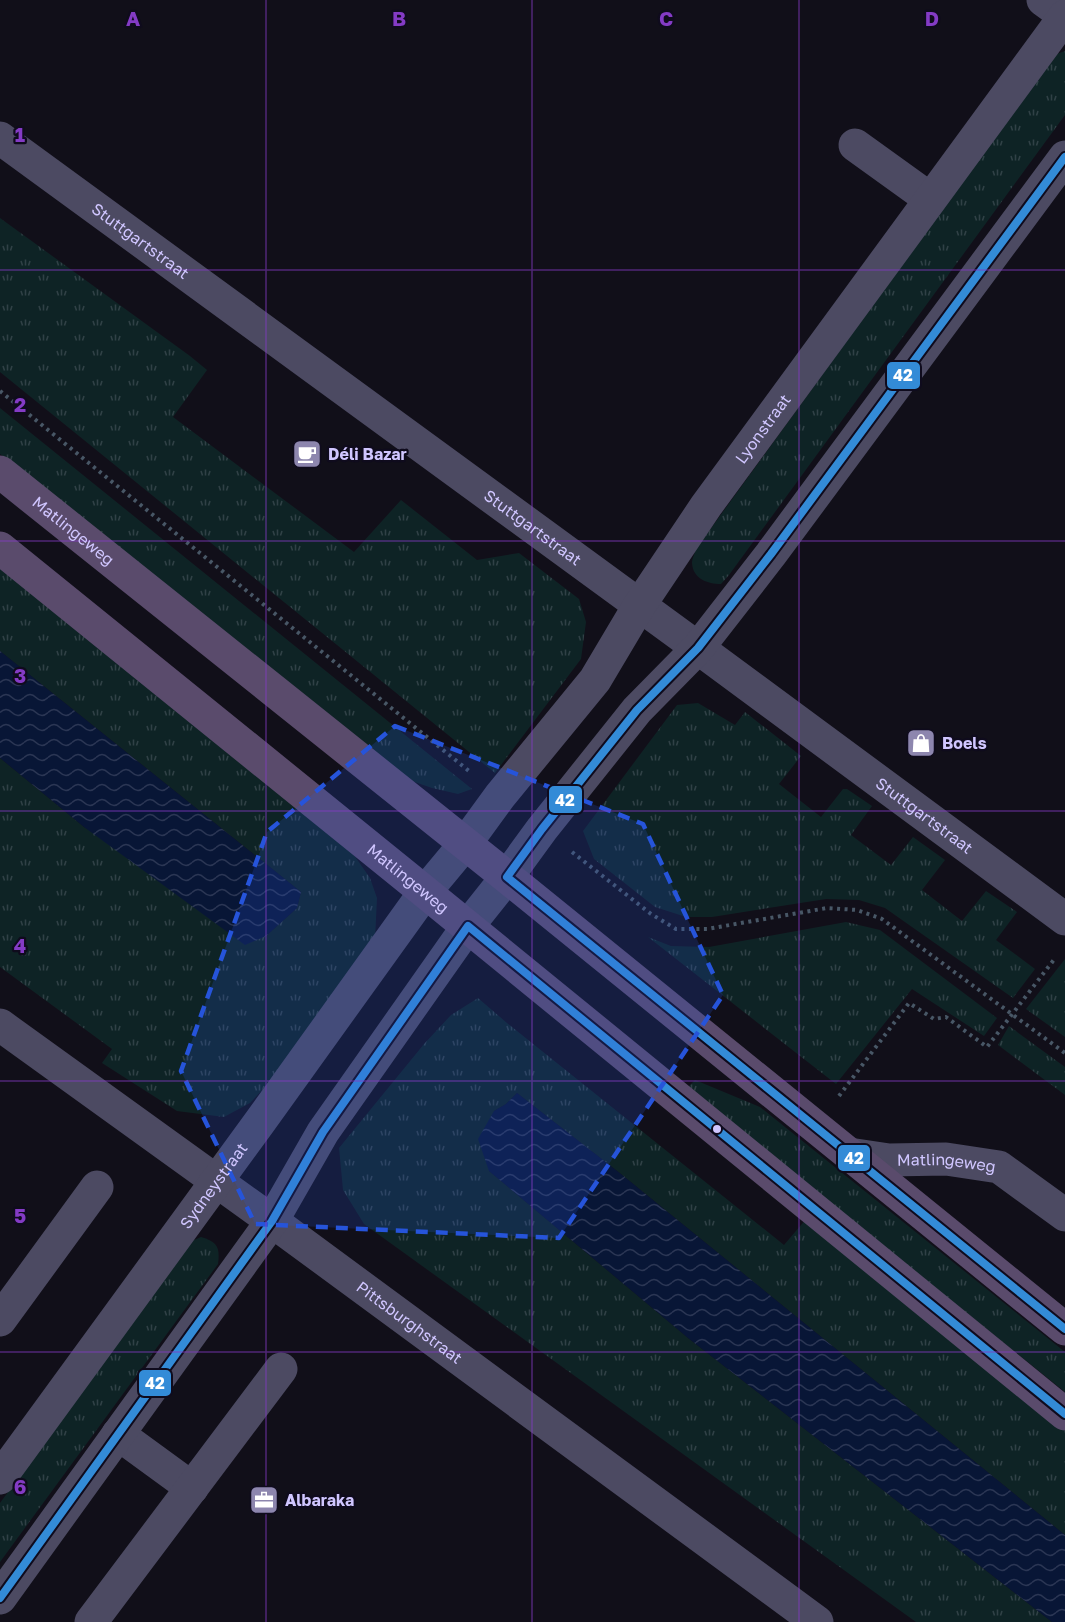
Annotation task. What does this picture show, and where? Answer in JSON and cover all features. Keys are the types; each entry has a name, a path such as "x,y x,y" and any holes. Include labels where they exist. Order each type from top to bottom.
{"main road":[{"name":"Matlingeweg","path":"0,472 465,843 1065,1329"},
{"name":"Matlingeweg","path":"0,548 468,926 1065,1414"}],"street":[{"path":"1043,0 1065,16"},
{"name":"Lyonstraat","path":"465,843 500,796 595,680 639,606 706,506 1065,16"},
{"name":"Stuttgartstraat","path":"0,138 1065,919"},
{"path":"855,145 930,200"},
{"path":"0,1598 272,1221 323,1132 468,926 637,710 698,648 771,554 1065,157"},
{"name":"Sydneystraat","path":"0,1478 425,892 465,843"},
{"name":"Pittsburghstraat","path":"0,1025 272,1221 809,1619"},
{"name":"Matlingeweg","path":"849,1154 889,1160 946,1159 999,1167 1065,1215"},
{"path":"0,1320 97,1187"},
{"path":"91,1622 281,1369"},
{"path":"118,1434 192,1488"}],"path":[{"path":"847,1103 839,1096 909,1003 934,1019 946,1017 987,1047 1058,954"}],"highlighted area":[{"path":"395,726 643,824 723,995 559,1238 255,1224 181,1071 267,832"}],"green space":[{"path":"1065,51 1065,115 729,575 721,584 702,580 693,568 692,561 696,549 1054,55"},
{"path":"0,218 207,370 173,417 354,552 401,500 477,560 519,553 579,599 586,622 581,659 495,773 0,372"},
{"path":"0,408 472,789 458,794 403,778 0,454"},
{"path":"0,562 354,855 370,878 377,898 375,940 268,1084 250,1103 224,1117 177,1111 102,1063 112,1049 0,967 0,758 84,827 266,936 297,908 301,892 0,651"},
{"path":"698,703 735,725 745,712 801,756 779,784 821,817 843,789 847,789 872,806 851,835 891,865 913,837 945,860 922,890 962,921 986,891 1017,912 996,940 1035,969 1013,998 885,908 859,900 826,899 712,917 686,917 655,907 594,859 583,831 677,705"},
{"path":"846,922 880,930 997,1018 984,1036 912,989 836,1084 648,937 671,946 709,947"},
{"path":"1065,959 1065,1037 1026,1009"},
{"path":"478,998 784,1245 807,1218 1065,1429 1065,1535 621,1174 517,1093 506,1104 494,1111 489,1171 688,1338 1052,1622 916,1622 364,1224 343,1190 339,1148 424,1044 451,1015"},
{"path":"1009,1026 1065,1067 1065,1095 998,1045"},
{"path":"695,1080 760,1107 1065,1352 1065,1392 687,1088"},
{"path":"201,1237 217,1246 218,1264 0,1562 0,1503 192,1241"}],"water":[{"path":"0,651 301,892 297,908 266,936 245,945 84,827 0,758"},
{"path":"517,1093 621,1174 1065,1535 1065,1622 1052,1622 688,1338 489,1171 478,1139 494,1111 506,1104"}],"transit line":[{"name":"42","path":"1065,157 771,554 698,648 637,710 542,829 507,877 1065,1329"},
{"name":"42","path":"0,1598 272,1221 323,1132 468,926 1065,1414"}],"place":[{"name":"Déli Bazar","path":"307,454"},
{"name":"Boels","path":"921,743"},
{"name":"Albaraka","path":"264,1500"}]}
